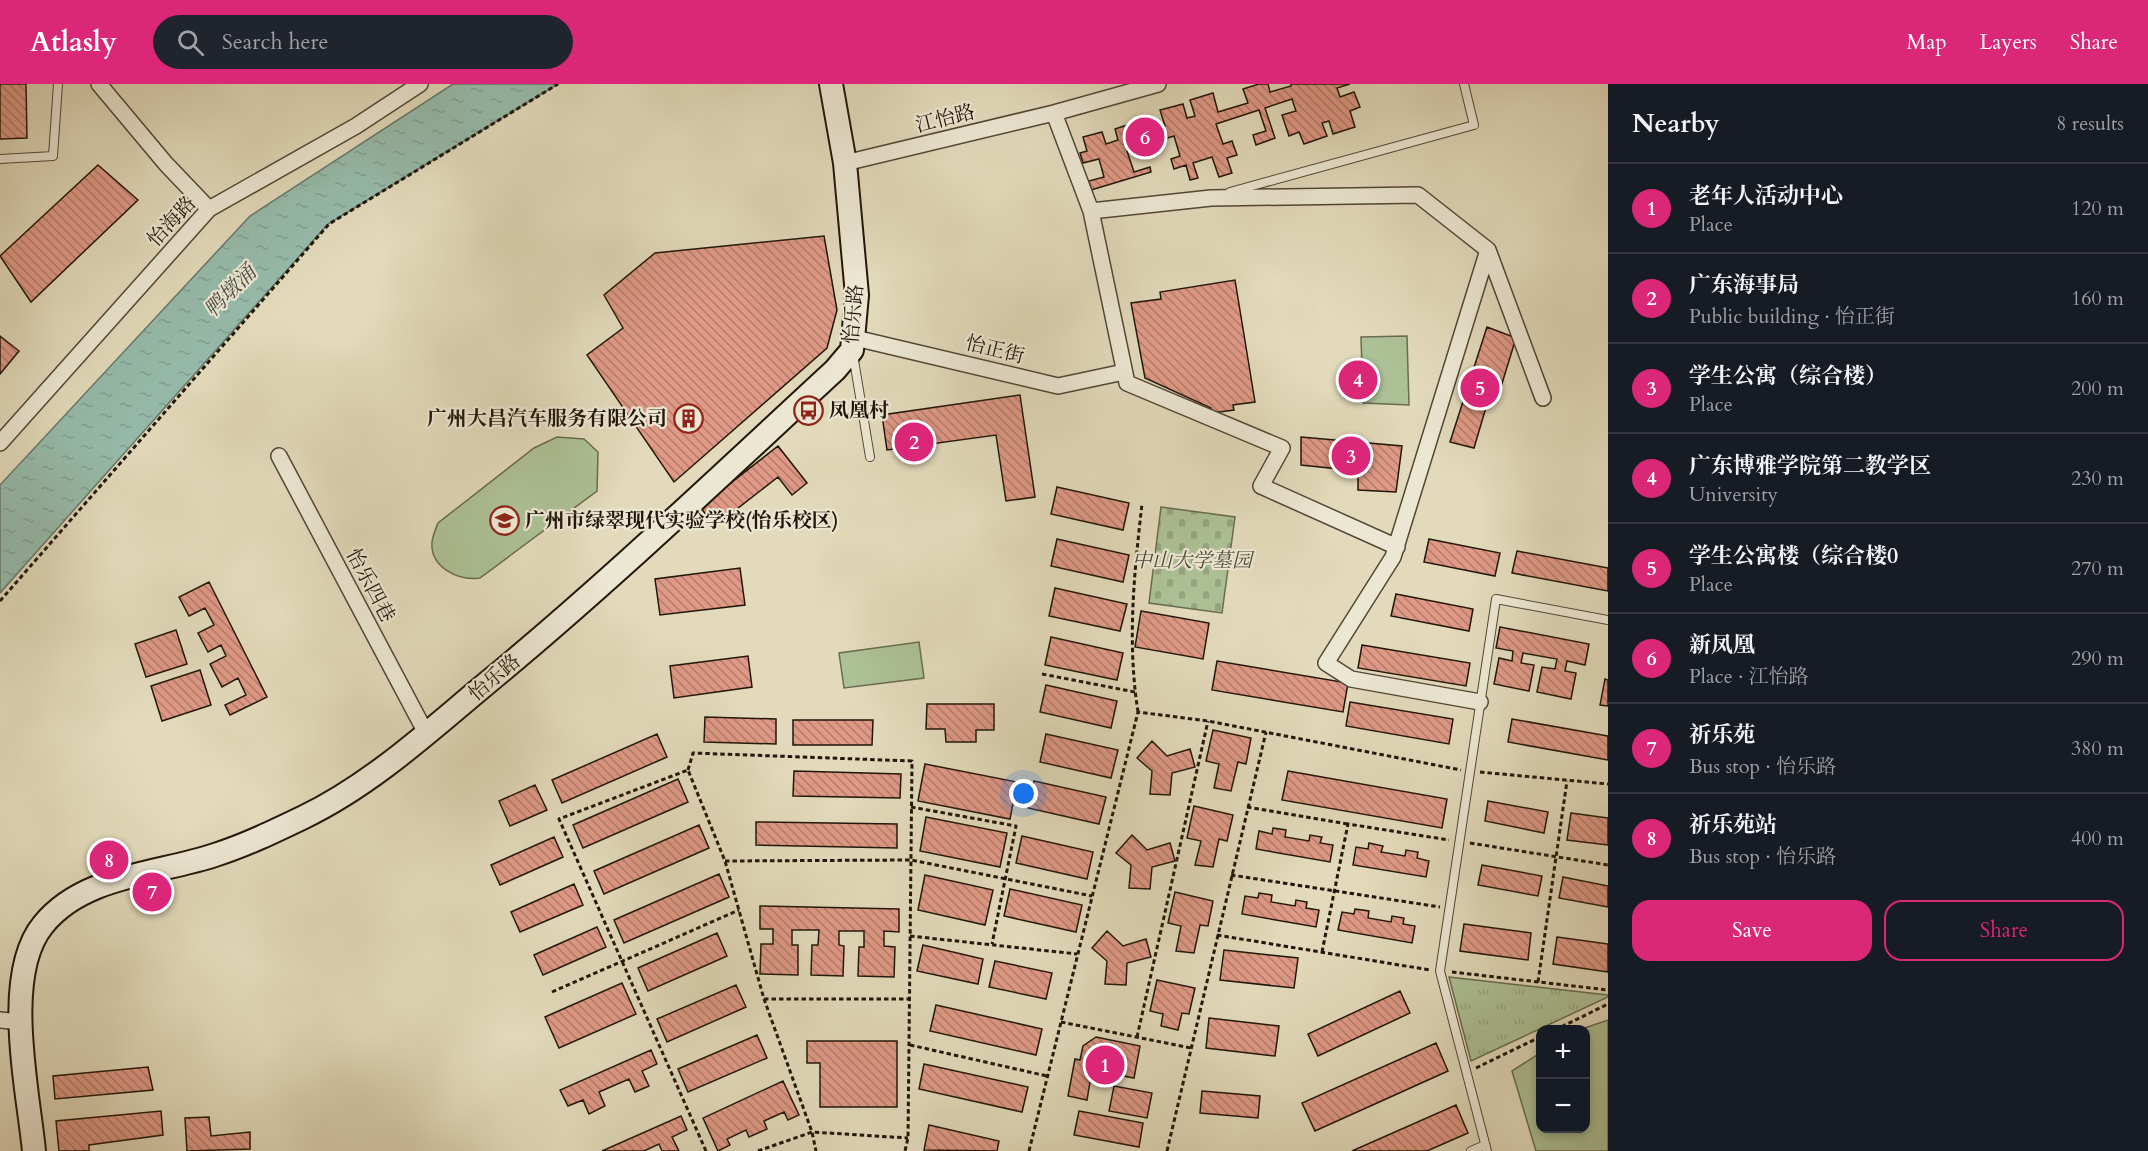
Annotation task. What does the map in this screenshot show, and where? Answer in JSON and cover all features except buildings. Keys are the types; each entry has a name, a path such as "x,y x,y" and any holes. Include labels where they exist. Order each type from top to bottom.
{"street":[{"path":"99,84 166,164 209,209"},
{"name":"怡海路","path":"0,443 209,209 356,126 420,84"},
{"name":"怡乐路","path":"34,1151 10,1021 31,941 55,912 89,891 213,855 290,824 356,786 426,733 577,609 835,370 854,344 856,262 845,163 831,84"},
{"name":"江怡路","path":"845,163 1054,113 1158,84"},
{"path":"1054,113 1091,211 1126,383 1281,448 1261,486 1396,547"},
{"path":"1091,211 1211,198 1418,195 1488,250 1543,398"},
{"path":"1480,702 1351,679 1326,663 1394,557 1488,250"},
{"name":"怡正街","path":"854,344 1058,386 1124,372"},
{"name":"怡乐四巷","path":"279,456 426,733"}],"lane":[{"path":"0,159 53,156 58,84"},
{"path":"1211,198 1474,125 1464,84"},
{"path":"854,344 870,457"},
{"path":"1471,1151 1486,1148 1440,971 1496,599 1608,620"}],"path":[{"path":"0,601 328,224 558,84"},
{"path":"1029,1151 1138,712 1135,692 1132,592 1142,504"},
{"path":"1042,674 1135,692"},
{"path":"1138,712 1208,721 1470,772 1608,784"},
{"path":"1137,1037 1208,721"},
{"path":"1167,1151 1266,732"},
{"path":"816,1151 812,1132 764,999 725,861 688,770 693,753 912,761 910,1045 908,1138 905,1151"},
{"path":"688,770 559,819 706,1151"},
{"path":"1538,982 1567,781"},
{"path":"911,807 1016,826 992,944"},
{"path":"1247,807 1608,865"},
{"path":"1322,952 1348,824"},
{"path":"725,861 911,860 1092,896"},
{"path":"1231,875 1449,909"},
{"path":"552,992 739,910"},
{"path":"1217,935 1440,971 1608,990"},
{"path":"910,936 1077,954"},
{"path":"764,999 909,999"},
{"path":"1563,1025 1608,1004"},
{"path":"1061,1022 1191,1048"},
{"path":"1466,1073 1536,1038"},
{"path":"910,1045 1047,1076"},
{"path":"758,1151 812,1132 908,1138"}],"green space":[{"path":"1407,336 1409,405 1363,403 1361,337"},
{"path":"557,437 584,439 598,452 597,491 480,578 455,575 441,566 433,551 432,542 438,523 534,448"},
{"name":"中山大学墓园","path":"1161,507 1235,517 1222,613 1149,603"},
{"path":"919,642 924,678 844,688 839,653"},
{"path":"1449,977 1608,995 1548,1025 1536,1025 1536,1031 1471,1061"},
{"path":"1608,1020 1608,1151 1536,1151 1512,1071 1536,1056 1536,1133 1590,1133 1590,1026"}],"water":[{"name":"鸭墩涌","path":"453,84 558,84 328,224 0,593 0,485 250,216"}],"place":[{"name":"新凤凰","path":"1145,137"},
{"name":"广东博雅学院第二教学区","path":"1358,380"},
{"name":"学生公寓楼（综合楼0","path":"1480,388"},
{"name":"凤凰村","path":"808,410"},
{"name":"广州大昌汽车服务有限公司","path":"688,418"},
{"name":"广东海事局","path":"914,442"},
{"name":"学生公寓（综合楼）","path":"1351,456"},
{"name":"广州市绿翠现代实验学校(怡乐校区)","path":"504,520"},
{"name":"祈乐苑站","path":"109,860"},
{"name":"祈乐苑","path":"152,892"},
{"name":"老年人活动中心","path":"1105,1065"}]}
